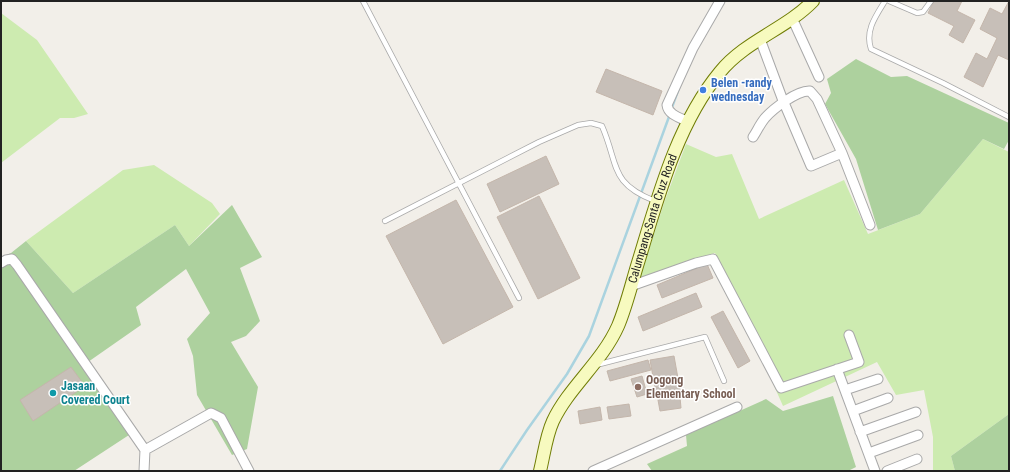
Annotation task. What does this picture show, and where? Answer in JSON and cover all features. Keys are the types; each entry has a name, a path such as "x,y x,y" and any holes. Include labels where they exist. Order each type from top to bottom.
{"main road":[{"name":"Calumpang-Santa Cruz Road","path":"540,471 553,422 593,366 618,327 656,202 689,122 710,84 721,70 744,50 792,18 813,1"}],"street":[{"path":"689,122 669,112 667,105 672,91 693,48 720,1"},
{"path":"792,18 819,77"},
{"path":"760,39 784,102 811,166 842,153"},
{"path":"753,138 765,118 784,102 792,96 810,91 817,99 842,153 870,225"},
{"path":"1,264 6,260 12,259 17,265 145,450 144,471"},
{"path":"631,286 696,263 713,259 781,388 858,362 850,335"},
{"path":"837,369 875,471"},
{"path":"845,390 878,379"},
{"path":"853,411 888,398"},
{"path":"594,471 737,407"},
{"path":"860,432 916,412"},
{"path":"145,450 211,413 221,418 249,471"},
{"path":"869,453 918,435"},
{"path":"886,471 916,458"}],"lane":[{"path":"362,1 519,298"},
{"path":"885,1 870,26 868,39 871,49 943,83 1009,117"},
{"path":"890,1 917,13 923,12 931,1"},
{"path":"385,221 539,142 578,125 591,123 602,126 618,175 637,194 656,202"},
{"path":"593,366 705,337 724,381"}],"green space":[{"path":"1,13 37,40 88,114 74,118 60,118 1,163"},
{"path":"856,59 891,77 907,76 1009,123 1009,140 1004,149 983,139 920,214 878,230 856,159 825,104 831,93 827,79"},
{"path":"983,139 1009,152 1009,414 951,456 955,471 933,471 933,437 924,390 896,395 877,362 783,406 715,253 640,278 664,203 686,144 716,157 732,154 759,219 844,180 868,234 920,214"},
{"path":"154,165 212,203 220,214 189,246 175,225 73,293 26,241 123,170"},
{"path":"232,205 262,257 240,268 260,321 246,336 231,342 258,387 247,449 232,455 197,395 193,356 187,339 210,313 186,269 136,307 141,325 88,362 129,435 74,471 1,471 1,257 11,253 26,241 73,293 175,225 189,246"},
{"path":"833,396 856,467 848,471 652,471 647,464 687,446 686,435 766,399 783,411"},
{"path":"1009,414 1009,471 955,471 951,456"}],"building":[{"path":"934,1 962,1 957,11 975,20 963,43 949,35 954,26 928,13"},
{"path":"1009,1 1009,60 998,55 983,87 964,77 976,53 987,59 997,38 980,29 990,8 1002,14"},
{"path":"606,69 662,91 653,115 596,92"},
{"path":"546,156 559,184 500,212 487,184"},
{"path":"539,196 580,278 538,299 497,217"},
{"path":"456,200 513,307 443,344 386,236"},
{"path":"707,264 713,278 662,298 657,285"},
{"path":"696,293 702,307 643,331 638,317"},
{"path":"723,311 750,361 738,368 711,317"},
{"path":"674,356 681,395 657,399 650,360"},
{"path":"648,360 651,370 610,381 607,371"},
{"name":"Jasaan Covered Court","path":"71,367 85,386 33,421 20,400"},
{"path":"642,376 647,394 637,397 631,379"},
{"path":"680,397 681,408 660,411 658,400"},
{"path":"629,404 631,416 609,419 607,407"},
{"path":"600,407 602,420 580,424 578,411"}],"waterway":[{"path":"671,110 679,88"},
{"path":"500,471 567,374 589,336 670,114"}],"place":[{"name":"Belen -randy wednesday","path":"703,90"},
{"name":"Oogong Elementary School","path":"638,387"},
{"name":"Jasaan Covered Court","path":"53,393"}]}
